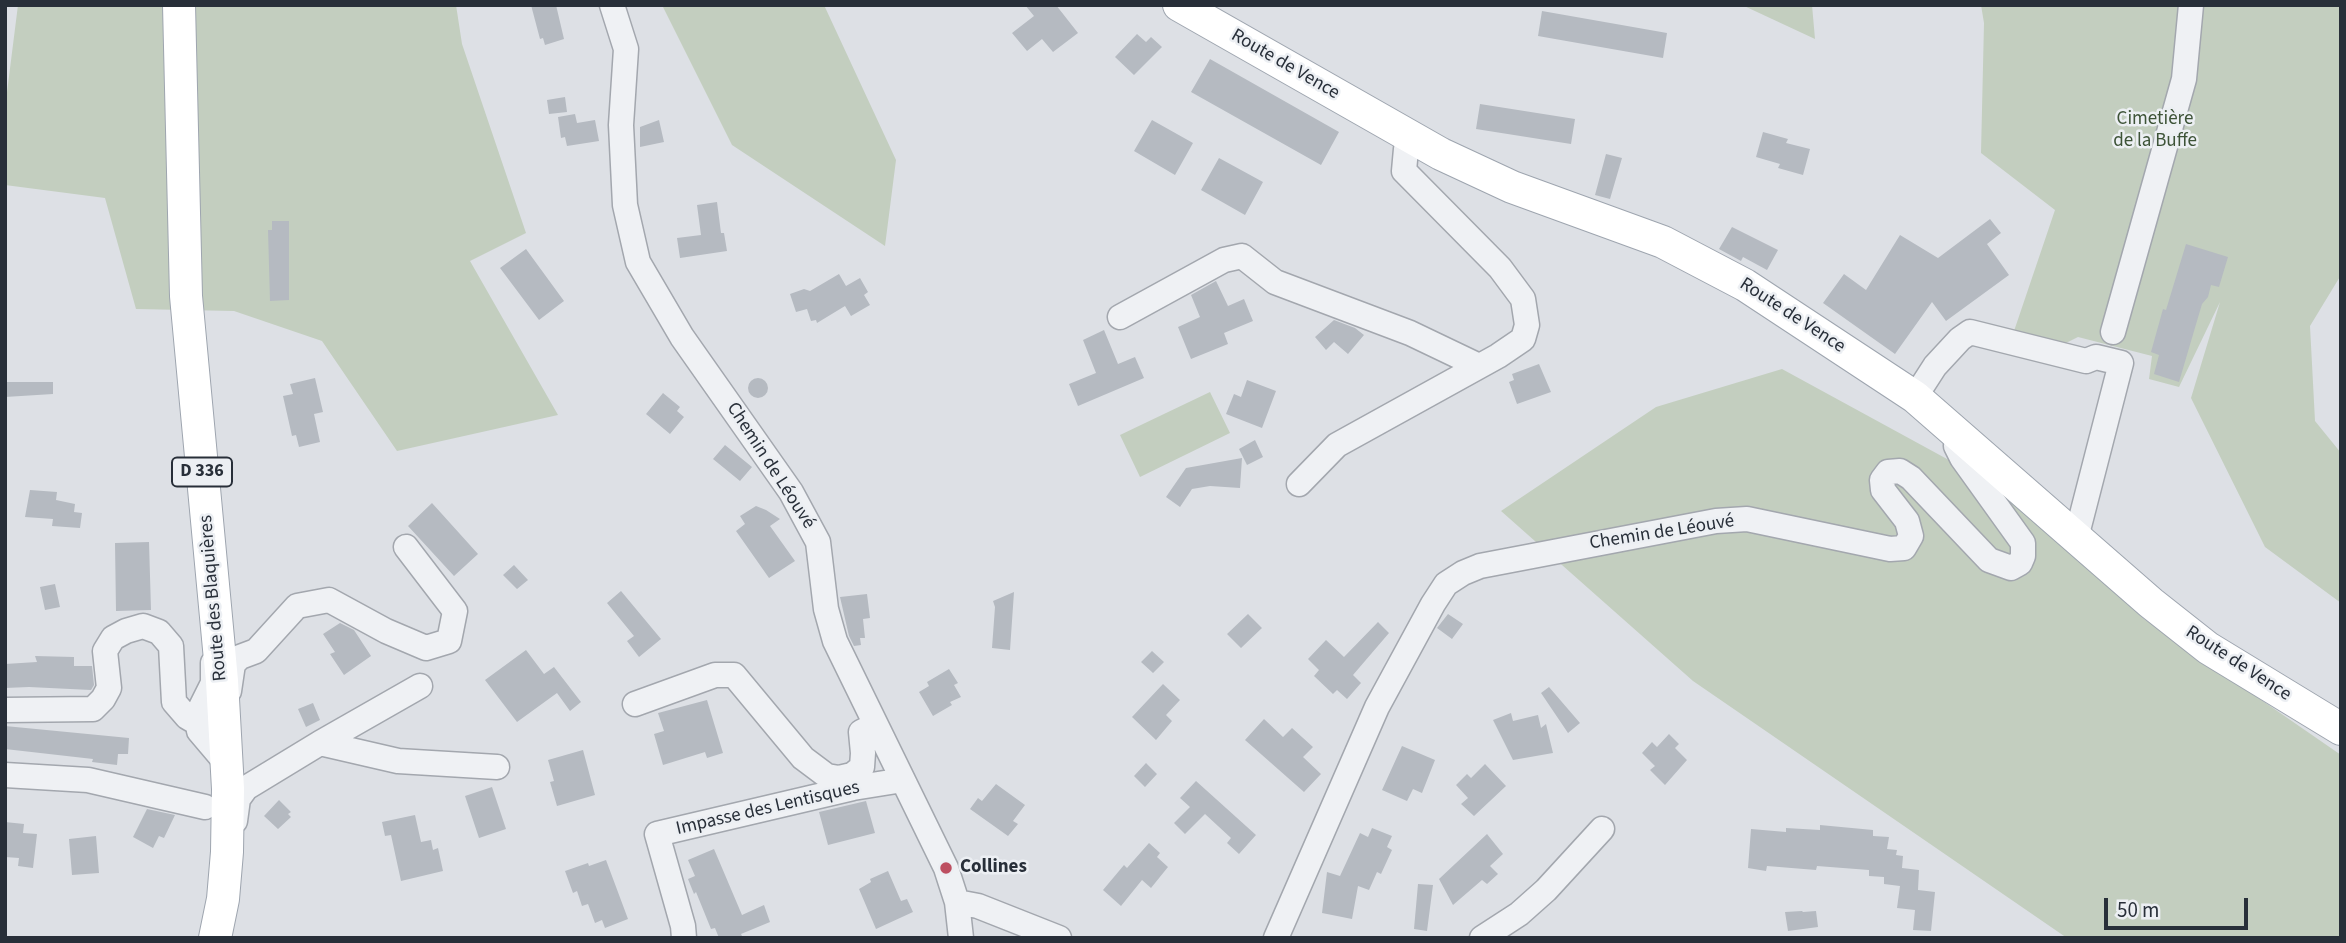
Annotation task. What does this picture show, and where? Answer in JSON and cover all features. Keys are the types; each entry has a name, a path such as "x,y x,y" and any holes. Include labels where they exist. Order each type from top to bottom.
{"main road":[{"name":"Route des Blaquières","path":"178,5 186,296 218,632 216,724 226,764 226,866 215,938"},
{"name":"Route des Blaquières","path":"199,5 204,289 210,379 220,448 240,657 246,788 244,884 232,938"},
{"name":"Route de Vence","path":"1179,5 1441,154 1512,187 1662,242 1745,285 1915,397 2151,603 2208,648 2341,729"}],"street":[{"name":"Chemin de Léouvé","path":"612,5 626,48 621,125 625,205 638,262 682,337 791,492 818,542 826,609 835,641 946,868 957,902 961,938"},
{"path":"1915,397 1935,366 1959,339 1970,332 2086,361 2096,357 2110,344 2184,79 2191,5"},
{"path":"1298,484 1337,445 1510,349 1523,339 1527,325 1523,299 1500,268 1404,171 1406,149 1411,137"},
{"path":"1120,317 1224,260 1242,256 1275,282 1410,333 1479,366"},
{"path":"2076,538 2121,363 2110,344"},
{"name":"Chemin de Léouvé","path":"1276,938 1377,707 1446,584 1480,566 1716,521 1746,519 1890,549 1904,548 1911,536 1906,522 1883,490 1882,480 1888,472 1900,471 1911,478 1989,560 2011,568 2020,563 2024,556 2023,543 1962,458 1956,446 1958,433"},
{"path":"209,530 218,545 228,645 240,657"},
{"path":"246,788 239,780 216,724 233,664 240,657 256,651 297,606 329,600 386,631 426,648 449,641 455,611 406,547"},
{"path":"5,710 93,709 109,688 105,651 113,638 143,626 159,632 171,646 174,702 187,717 216,724"},
{"path":"635,704 715,674 734,675 803,758 827,776 839,778 852,775 862,767 861,732 875,725"},
{"path":"232,938 226,866 238,799 246,788 421,686"},
{"path":"320,743 398,761 497,766"},
{"path":"5,775 88,780 205,807"},
{"name":"Impasse des Lentisques","path":"684,938 657,834 853,788 903,780"},
{"path":"1482,938 1520,914 1602,829"},
{"path":"957,902 978,906 1059,938"}],"green space":[{"path":"18,5 456,5 462,44 526,233 470,261 558,415 397,451 322,341 234,311 136,309 105,198 5,185 5,108"},
{"path":"662,5 824,5 896,160 885,246 732,145"},
{"path":"1742,5 1812,5 1815,39"},
{"name":"Cimetière de la Buffe","path":"1981,5 2341,5 2341,275 2310,326 2315,421 2341,453 2341,603 2265,547 2191,398 2220,302 2179,387 2149,379 2152,356 2078,337 2062,345 2013,334 2055,210 1981,153 1984,23"},
{"path":"1782,369 2035,507 2144,619 2341,755 2341,938 2067,938 1693,681 1501,511 1656,407"},
{"path":"1210,392 1230,433 1140,477 1120,435"}],"building":[{"path":"531,5 556,5 564,39 545,45 543,38 540,39"},
{"path":"1025,5 1056,5 1078,33 1053,52 1042,39 1027,51 1012,33 1034,16"},
{"path":"1542,11 1667,33 1663,58 1538,36"},
{"path":"1137,34 1146,42 1151,37 1162,47 1134,75 1115,57"},
{"path":"1210,59 1339,132 1321,165 1191,92"},
{"path":"565,97 567,112 549,114 547,100"},
{"path":"1480,104 1575,119 1571,144 1476,129"},
{"path":"575,114 577,123 595,120 599,141 567,146 565,137 561,138 558,117"},
{"path":"659,120 664,142 640,147 640,127"},
{"path":"1152,120 1193,143 1175,175 1134,151"},
{"path":"1763,132 1788,139 1786,143 1810,149 1803,175 1778,168 1780,164 1756,157"},
{"path":"1606,154 1622,158 1610,199 1595,195"},
{"path":"1219,158 1263,182 1245,215 1201,190"},
{"path":"717,202 721,233 724,233 727,251 680,258 677,238 701,235 697,205"},
{"path":"1990,219 2001,233 1987,244 2009,275 1946,321 1932,302 1895,354 1823,303 1844,274 1866,290 1900,235 1938,258"},
{"path":"272,221 289,221 289,300 270,301 268,230 272,230"},
{"path":"1732,227 1778,250 1767,270 1743,257 1741,261 1719,249"},
{"path":"2186,244 2228,257 2219,287 2211,285 2208,297 2202,304 2179,382 2154,374 2159,355 2151,352"},
{"path":"526,249 564,301 539,320 500,268"},
{"path":"839,274 846,286 860,278 868,292 864,295 870,305 851,316 845,306 817,323 816,320 811,321 807,309 796,312 790,294 804,289 810,291"},
{"path":"1216,281 1228,306 1244,299 1253,321 1224,333 1228,344 1191,359 1178,327 1200,317 1191,295"},
{"path":"1334,320 1355,328 1364,335 1348,354 1334,342 1326,350 1315,337"},
{"path":"1104,330 1118,364 1135,357 1144,378 1078,406 1069,384 1096,373 1083,340"},
{"path":"1539,364 1551,392 1517,404 1509,382 1514,380 1512,374"},
{"path":"315,378 323,412 314,414 320,442 299,447 296,435 292,436 283,396 293,394 290,384"},
{"path":"758,378 765,381 768,388 765,395 758,398 751,395 748,388 751,381"},
{"path":"1247,380 1276,391 1262,428 1226,414 1234,394 1241,397"},
{"path":"5,382 53,382 53,394 5,397"},
{"path":"663,393 680,407 677,411 684,417 670,434 646,414"},
{"path":"1255,440 1263,457 1247,465 1239,449"},
{"path":"725,445 752,467 740,481 713,459"},
{"path":"1242,458 1240,488 1210,486 1192,489 1180,507 1166,497 1186,468"},
{"path":"30,490 57,492 56,500 75,504 74,512 82,513 80,528 52,526 53,519 25,517"},
{"path":"432,503 478,554 454,576 408,526"},
{"path":"756,506 780,519 770,526 795,561 769,578 736,531 745,524 740,516"},
{"path":"149,542 151,610 116,611 115,543"},
{"path":"514,565 528,580 517,589 503,575"},
{"path":"55,584 60,607 45,610 40,587"},
{"path":"621,591 661,639 639,657 627,641 634,636 607,603"},
{"path":"1014,592 1010,650 992,648 995,607 993,601"},
{"path":"867,594 870,618 863,619 865,638 860,638 861,645 854,646 840,597"},
{"path":"1248,614 1262,628 1241,648 1227,634"},
{"path":"1448,614 1463,624 1452,639 1437,628"},
{"path":"1378,622 1389,633 1353,675 1361,683 1347,699 1337,690 1333,694 1314,676 1319,670 1308,659 1326,640 1344,657"},
{"path":"340,623 354,630 371,656 344,675 330,654 335,652 323,634"},
{"path":"526,650 544,674 554,667 581,702 570,711 557,693 517,722 485,680"},
{"path":"1152,651 1164,662 1153,673 1141,662"},
{"path":"35,656 74,657 74,666 92,666 94,685 91,690 5,688 5,664 37,662"},
{"path":"949,669 958,683 954,685 961,697 933,716 919,692 929,686 927,682"},
{"path":"1163,684 1180,700 1166,715 1172,721 1156,740 1132,717"},
{"path":"1549,687 1580,723 1568,733 1541,693"},
{"path":"707,700 723,753 707,758 705,752 663,765 654,734 664,731 658,713"},
{"path":"313,703 320,720 306,727 298,709"},
{"path":"1511,713 1513,721 1538,715 1541,728 1546,724 1553,753 1513,760 1493,720"},
{"path":"1264,719 1283,737 1292,728 1313,747 1303,757 1321,774 1304,792 1245,740"},
{"path":"5,726 129,738 128,754 118,754 117,765 92,762 93,759 5,749"},
{"path":"1669,734 1679,744 1675,748 1687,760 1665,785 1650,770 1655,766 1642,753 1652,742 1657,747"},
{"path":"1402,746 1435,760 1422,793 1413,789 1407,801 1382,790"},
{"path":"583,750 595,795 557,806 550,782 554,781 548,760"},
{"path":"1146,763 1157,774 1145,787 1134,776"},
{"path":"1485,764 1506,786 1474,816 1461,804 1468,798 1456,785 1467,774 1471,778"},
{"path":"1196,781 1256,835 1239,854 1227,843 1231,838 1205,814 1185,834 1174,823 1190,807 1180,798"},
{"path":"996,784 1025,805 1013,821 1018,824 1008,836 970,809 978,798 982,801"},
{"path":"492,787 506,829 479,838 465,796"},
{"path":"279,800 291,812 288,814 291,817 278,829 264,816"},
{"path":"866,801 875,833 828,845 819,812"},
{"path":"147,809 175,815 164,838 159,836 153,848 133,837"},
{"path":"415,815 421,842 431,840 433,850 438,848 443,871 401,881 391,835 385,836 382,822"},
{"path":"5,822 24,824 23,833 37,834 33,868 18,866 19,858 5,857"},
{"path":"1820,825 1873,830 1873,836 1889,837 1887,849 1897,850 1896,855 1903,856 1902,868 1919,870 1918,890 1935,892 1931,931 1913,930 1915,910 1897,908 1900,886 1884,884 1884,877 1869,876 1869,870 1817,866 1816,870 1767,866 1766,871 1748,868 1751,829 1786,832 1786,828 1820,830"},
{"path":"1372,828 1392,836 1387,847 1392,850 1381,874 1377,872 1369,890 1358,886 1352,919 1322,913 1327,872 1340,876 1360,833 1368,837"},
{"path":"1487,834 1503,854 1490,866 1498,874 1487,884 1482,880 1453,905 1439,879"},
{"path":"96,836 99,873 72,875 69,839"},
{"path":"1149,843 1160,853 1157,857 1168,867 1151,888 1142,880 1121,906 1103,890 1124,865 1127,868"},
{"path":"714,849 742,915 764,905 770,922 741,934 743,938 719,938 715,928 711,929 688,879 695,876 688,860"},
{"path":"606,860 628,919 605,928 602,920 595,923 588,904 582,906 577,891 573,893 565,871"},
{"path":"888,871 901,901 907,899 913,912 876,929 859,889 871,882 870,879"},
{"path":"1418,884 1433,885 1427,931 1414,929"},
{"path":"1816,911 1818,927 1788,931 1785,912"}],"place":[{"name":"Collines","path":"946,868"}]}
